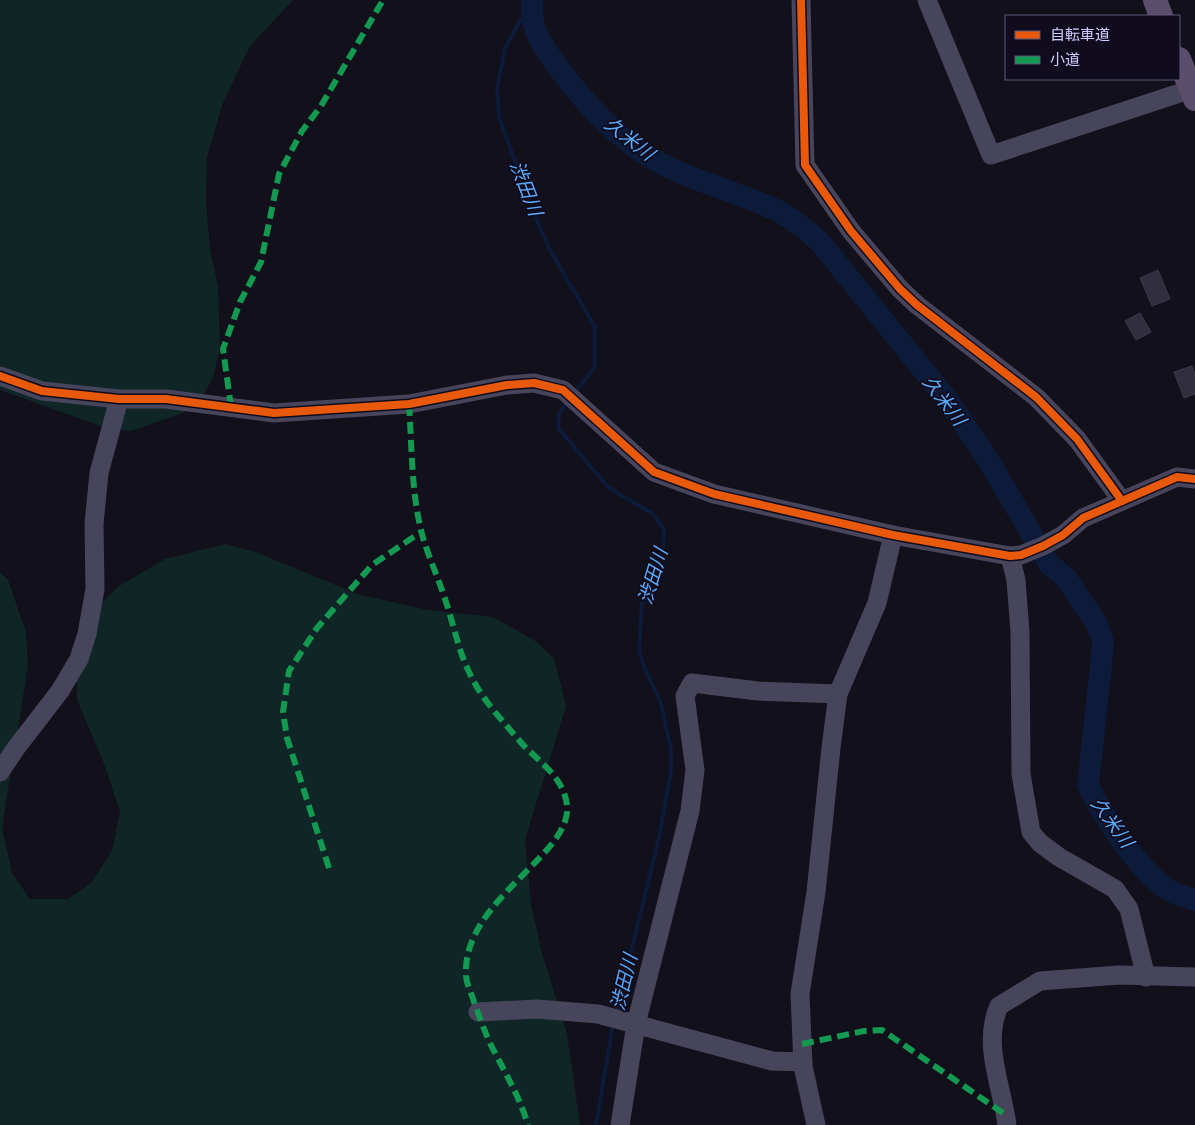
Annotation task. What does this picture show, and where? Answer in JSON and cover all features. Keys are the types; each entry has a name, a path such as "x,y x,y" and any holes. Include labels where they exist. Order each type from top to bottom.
{"main road":[{"path":"1155,0 1161,15"},
{"path":"1180,61 1194,92"}],"street":[{"path":"801,0 805,165 851,231 900,289 1036,397 1077,439 1122,501"},
{"path":"927,0 991,155 1194,92"},
{"path":"0,376 42,390 119,399 166,399 274,413 409,404 507,385 534,383 563,390 579,402 654,472 714,494 893,535 1015,555 1063,535 1083,518 1177,477 1195,479"},
{"path":"0,772 60,691 79,659 88,634 95,589 94,524 99,474 119,399"},
{"path":"816,1125 803,1062 800,994 816,892 838,694 877,603 893,535"},
{"path":"1015,555 1020,632 1021,774 1031,832 1040,843 1059,857 1115,889 1129,909 1146,976"},
{"path":"620,1125 632,1023 690,811 695,770 685,696 692,683 758,691 838,694"},
{"path":"1007,1125 997,1075 991,1030 999,1006 1040,981 1119,975 1195,977"},
{"path":"478,1012 537,1009 598,1014 772,1061 803,1062"}],"green space":[{"path":"0,0 293,0 250,46 222,105 207,157 206,201 210,249 218,287 220,349 212,380 200,401 183,413 131,431 109,429 0,390"},
{"path":"225,544 256,552 357,594 428,610 493,617 534,640 554,658 566,706 525,840 531,905 542,953 567,1034 580,1125 0,1125 0,572 8,580 26,632 28,665 2,828 12,873 30,899 68,899 91,883 112,851 120,812 105,766 77,700 76,654 88,615 119,586 165,559"}],"building":[{"path":"1158,270 1170,299 1152,306 1140,278"},
{"path":"1140,313 1151,332 1136,340 1125,321"},
{"path":"1192,366 1195,374 1195,394 1184,398 1174,372"}],"waterway":[{"name":"久米川","path":"532,0 535,29 544,47 570,83 601,118 635,148 648,156 678,172 774,209 803,228 820,242 949,402 987,458 1049,564 1066,578 1097,624 1103,642 1088,785 1094,798 1123,843 1147,871 1170,891 1195,900"},
{"name":"渋田川","path":"531,14 520,20 505,48 497,88 499,117 535,216 550,250 595,327 595,367 574,393"},
{"name":"渋田川","path":"567,402 559,414 558,428 608,487 653,514 664,529 663,549 642,603 639,651 661,703 671,750 671,771 659,838 616,1012"},
{"name":"渋田川","path":"596,1125 613,1024"}],"marked path":[{"path":"231,407 223,349 240,302 261,262 279,174 302,131 321,106 383,0"},
{"path":"409,404 418,518 424,542 445,599 463,657 475,684 492,708 524,746 554,776 560,785 567,805 564,824 553,842 498,901 481,924 469,948 466,975 468,985 491,1045 517,1096 528,1125"},
{"path":"329,868 287,738 283,712 289,671 317,628 372,565 421,532"},
{"path":"802,1044 864,1031 882,1030 1006,1115"}],"cycle path":[{"path":"801,0 805,165 851,231 900,289 917,305 1036,397 1077,439 1122,501"},
{"path":"0,376 42,391 119,399 166,399 274,413 409,404 507,385 534,383 563,390 654,472 714,494 893,535 1010,556 1021,555 1043,546 1063,535 1083,518 1177,477 1195,479"}]}
